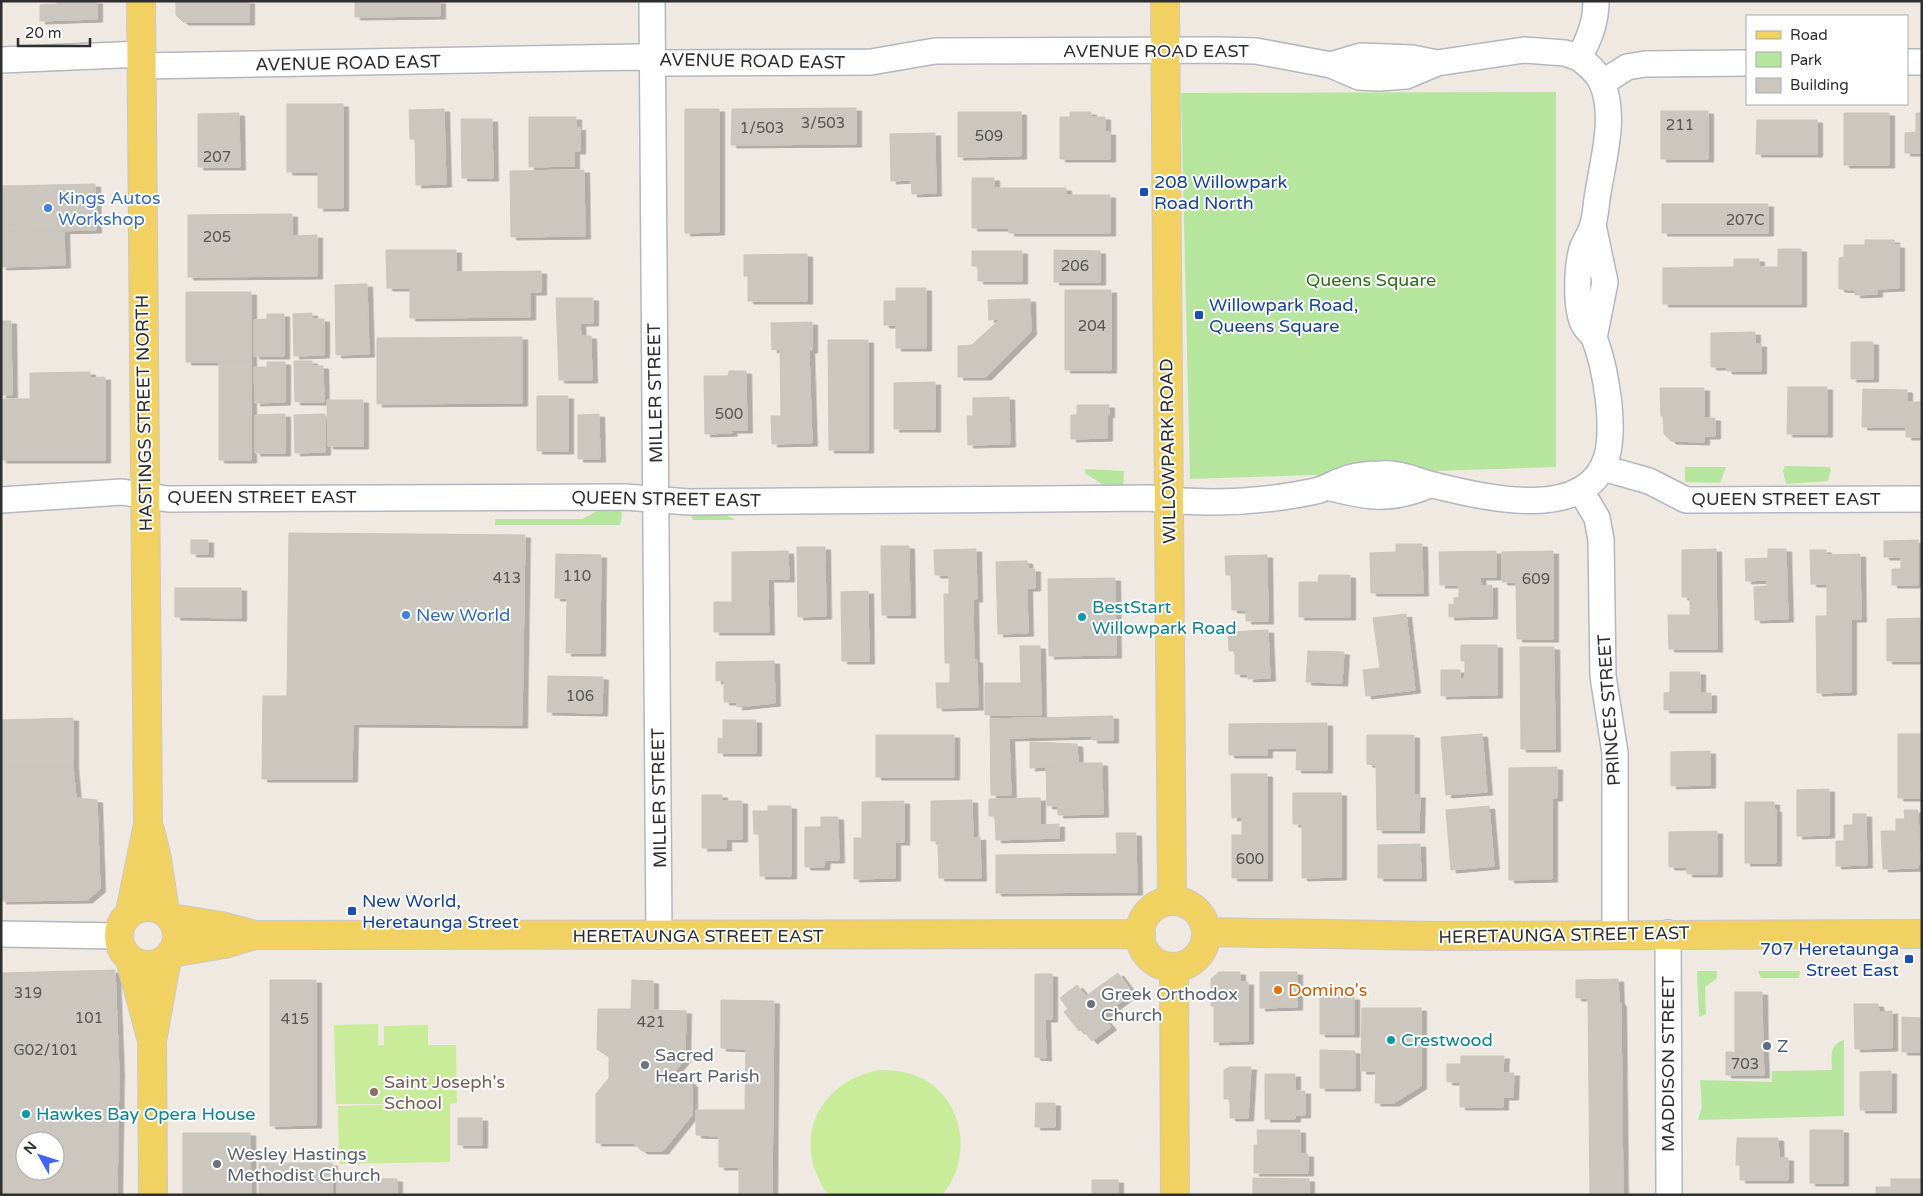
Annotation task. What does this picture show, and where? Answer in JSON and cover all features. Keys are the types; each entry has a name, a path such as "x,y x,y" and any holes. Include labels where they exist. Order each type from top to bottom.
{"main road":[{"name":"HASTINGS STREET NORTH","path":"130,912 148,824 140,1"},
{"name":"WILLOWPARK ROAD","path":"1165,1 1172,901"},
{"name":"HASTINGS STREET NORTH","path":"148,824 168,915"},
{"path":"1172,901 1188,904 1194,908 1204,923 1206,932 1203,947 1195,959 1174,968 1155,962 1147,954 1142,945 1141,934 1148,914 1156,907 1172,901"},
{"path":"152,1041 124,948 124,918 130,912 147,907 168,915 177,934 169,955 152,1041 153,1195"},
{"name":"HERETAUNGA STREET EAST","path":"168,915 221,926 255,936"},
{"name":"HERETAUNGA STREET EAST","path":"1206,932 1437,936 1668,933 1922,934"},
{"name":"HERETAUNGA STREET EAST","path":"169,955 255,936 1141,934"},
{"path":"124,948 150,966 169,955"},
{"path":"1174,968 1175,1195"}],"street":[{"name":"MILLER STREET","path":"652,1 659,936"},
{"path":"1596,1 1596,19 1579,58 1595,71 1602,83 1608,120 1604,162 1593,225 1582,250 1578,290 1584,325 1594,338 1610,416 1607,454 1603,468"},
{"name":"AVENUE ROAD EAST","path":"1,60 638,57 674,63 870,62 935,51 1256,51 1331,66 1359,77 1379,78 1406,76 1437,63 1524,50 1565,53 1579,58"},
{"path":"1908,62 1922,62"},
{"path":"1602,83 1627,67 1689,63 1746,63"},
{"name":"QUEEN STREET EAST","path":"1,500 122,492 146,494 168,499 625,497 689,502 1149,498 1170,501 1221,503 1261,501 1331,488 1347,479 1384,473 1416,479 1430,485 1515,500 1560,498 1581,491 1593,482 1603,468 1649,481 1686,500 1922,499"},
{"name":"PRINCES STREET","path":"1581,491 1596,518 1601,540 1603,676 1615,754 1615,934"},
{"name":"MADDISON STREET","path":"1668,933 1669,1195"},
{"path":"1,934 124,948"}],"green space":[{"name":"Queens Square","path":"1556,92 1556,467 1190,479 1181,93"},
{"path":"1785,466 1829,467 1831,470 1828,481 1786,484 1783,471"},
{"path":"1685,467 1726,467 1720,483 1685,482"},
{"path":"1085,469 1124,471 1123,488 1105,486 1085,473"},
{"path":"603,508 619,510 622,513 620,525 495,525 495,519 582,519"},
{"path":"693,511 720,511 735,520 693,520 691,515"},
{"path":"1697,971 1717,971 1717,978 1705,987 1706,1014 1699,1017"},
{"path":"1758,971 1800,971 1799,978 1761,978"},
{"path":"378,1024 378,1045 384,1045 384,1026 428,1025 428,1045 456,1045 457,1103 450,1104 450,1162 339,1164 338,1106 421,1104 336,1104 334,1025"},
{"path":"1844,1040 1844,1116 1698,1120 1702,1106 1700,1080 1772,1082 1772,1071 1832,1070 1833,1048"},
{"path":"879,1070 892,1070 916,1076 928,1082 941,1093 950,1105 957,1120 960,1135 960,1151 957,1167 942,1195 828,1195 817,1175 811,1155 811,1135 816,1117 826,1101 840,1087 857,1077"}],"building":[{"path":"57,1 97,1 97,19 40,21 40,5 57,4"},
{"path":"176,1 249,1 249,22 183,22 176,15"},
{"path":"355,1 440,1 440,16 355,17"},
{"path":"287,104 343,104 343,208 318,208 318,172 287,172"},
{"path":"856,108 856,144 731,145 732,109"},
{"path":"444,109 446,184 416,185 415,139 410,139 409,110"},
{"path":"685,109 719,109 719,232 685,233"},
{"path":"1661,111 1708,111 1708,159 1661,159"},
{"path":"958,112 1021,112 1021,156 958,157"},
{"path":"1070,112 1091,112 1091,117 1105,117 1105,132 1110,132 1110,159 1060,159 1060,117 1070,117"},
{"path":"239,113 240,167 198,167 198,114"},
{"path":"1844,113 1889,113 1889,165 1844,165"},
{"path":"1916,113 1922,113 1922,153 1905,153 1905,133 1916,132"},
{"path":"529,117 576,117 576,128 580,127 580,151 574,151 574,166 529,167"},
{"path":"461,119 492,119 493,178 462,178"},
{"path":"1757,120 1817,120 1817,154 1756,154"},
{"path":"935,133 936,193 912,194 911,180 891,181 890,134"},
{"path":"584,170 585,236 511,237 510,171"},
{"path":"972,178 994,178 994,188 1066,188 1066,195 1110,195 1110,233 1009,233 1009,228 972,228"},
{"name":"Kings Autos Workshop","path":"95,184 96,230 1,232 1,186"},
{"path":"1662,204 1768,204 1768,233 1662,233"},
{"path":"292,214 292,236 317,235 317,276 188,277 188,215"},
{"path":"64,231 65,265 1,267 1,232"},
{"path":"1865,240 1894,240 1894,245 1899,245 1899,288 1877,289 1877,294 1855,295 1855,290 1839,289 1839,258 1844,257 1844,245 1865,245"},
{"path":"1778,249 1801,249 1801,304 1663,304 1663,268 1734,267 1734,259 1759,259 1759,267 1778,267"},
{"path":"386,250 456,250 456,272 541,271 541,292 530,292 530,317 410,318 410,288 387,288"},
{"path":"1054,250 1100,251 1100,282 1054,282"},
{"path":"972,251 1022,251 1022,281 978,281 978,266 972,266"},
{"path":"807,254 807,301 748,301 748,276 744,276 744,255"},
{"path":"367,284 369,354 336,355 335,285"},
{"path":"896,288 926,288 926,348 896,348 896,325 884,325 884,301 896,301"},
{"path":"1065,290 1111,290 1111,370 1065,370"},
{"path":"186,292 251,292 251,362 186,362"},
{"path":"556,298 593,298 593,323 580,323 581,336 591,336 592,380 559,380"},
{"path":"1030,299 1031,332 986,377 958,377 958,346 972,345 1000,319 989,320 988,300"},
{"path":"312,313 312,319 324,319 324,355 294,356 293,314"},
{"path":"267,314 284,314 284,356 254,356 254,320 267,319"},
{"path":"1,321 11,321 12,395 1,395"},
{"path":"812,322 812,350 809,350 812,443 772,444 771,416 781,416 780,349 772,350 771,323"},
{"path":"1755,332 1755,344 1761,344 1761,371 1727,371 1726,367 1711,367 1711,333"},
{"path":"522,337 522,403 377,404 377,338"},
{"path":"828,340 868,340 868,450 829,450"},
{"path":"1851,342 1873,342 1873,379 1851,379"},
{"path":"294,361 312,361 312,366 323,366 324,402 295,402"},
{"path":"219,362 251,362 251,460 219,460"},
{"path":"267,362 285,362 285,402 255,403 254,367 267,367"},
{"path":"729,371 746,371 747,430 731,430 732,433 705,434 704,376 728,376"},
{"path":"90,372 90,378 105,377 105,460 1,460 1,399 30,399 30,373"},
{"path":"935,382 935,429 894,429 894,383"},
{"path":"1788,387 1827,387 1827,434 1787,434"},
{"path":"1660,388 1704,388 1704,418 1715,418 1715,436 1704,436 1704,442 1671,441 1664,434"},
{"path":"1863,389 1907,390 1907,402 1922,402 1922,437 1906,437 1906,427 1862,427"},
{"path":"537,396 568,396 568,451 537,451"},
{"path":"1009,397 1010,444 968,445 967,416 973,416 973,398"},
{"path":"327,400 363,400 363,446 328,446"},
{"path":"1077,405 1109,405 1107,438 1071,439 1071,415 1077,415"},
{"path":"285,414 285,453 255,453 255,415"},
{"path":"325,414 325,452 295,453 294,415"},
{"path":"599,414 600,459 578,459 578,415"},
{"name":"New World","path":"289,533 525,535 522,725 353,724 352,779 262,779 263,696 287,696"},
{"path":"191,540 208,540 208,554 191,554"},
{"path":"1918,540 1918,585 1892,585 1892,569 1901,569 1901,557 1884,557 1884,541"},
{"path":"1396,544 1422,544 1423,593 1371,593 1370,553 1396,552"},
{"path":"881,546 909,546 910,615 882,615"},
{"path":"797,547 825,547 826,616 798,617"},
{"path":"976,549 977,599 973,599 974,660 977,660 978,707 937,708 936,683 950,683 950,663 945,663 944,594 949,594 949,575 935,575 934,550"},
{"path":"1716,549 1717,649 1669,649 1668,615 1690,615 1690,597 1682,597 1682,550"},
{"path":"1768,549 1786,549 1788,619 1755,620 1754,587 1767,586 1767,580 1746,581 1745,559 1768,558"},
{"path":"1810,550 1826,550 1826,555 1860,554 1861,619 1851,619 1851,692 1817,693 1816,616 1827,616 1827,584 1811,584"},
{"path":"788,551 789,579 768,579 769,632 714,632 714,602 732,602 732,552"},
{"path":"1496,551 1496,577 1480,577 1481,586 1492,585 1492,616 1449,617 1449,604 1454,605 1454,598 1459,597 1459,585 1440,585 1439,552"},
{"path":"1553,551 1553,639 1517,639 1516,582 1502,582 1502,552"},
{"path":"556,554 601,555 600,653 566,653 567,598 555,598"},
{"path":"1267,555 1268,621 1246,621 1246,610 1232,610 1231,575 1226,575 1225,556"},
{"path":"1027,561 1028,569 1035,569 1035,588 1027,588 1028,633 998,634 996,562"},
{"path":"1319,575 1350,575 1350,617 1299,617 1299,582 1318,582"},
{"name":"BestStart Willowpark Road","path":"1115,578 1116,655 1049,656 1048,579"},
{"path":"175,588 241,588 241,618 175,617"},
{"path":"868,591 869,661 842,661 841,592"},
{"path":"1406,614 1415,690 1366,696 1363,670 1380,668 1373,618"},
{"path":"1920,618 1920,661 1887,661 1887,619"},
{"path":"1268,630 1270,678 1248,679 1248,674 1235,674 1235,651 1229,651 1228,632"},
{"path":"1461,645 1497,645 1497,695 1441,696 1441,670 1460,670 1460,679 1465,678 1465,661 1461,661"},
{"path":"1020,646 1040,646 1041,715 985,715 985,683 1021,683"},
{"path":"1520,647 1554,647 1555,749 1521,749"},
{"path":"1308,651 1344,652 1342,683 1306,682"},
{"path":"774,661 775,703 737,707 737,702 724,702 724,680 716,681 716,662"},
{"path":"1670,672 1700,672 1700,693 1711,693 1711,710 1664,710 1664,693 1670,692"},
{"path":"548,676 603,677 602,713 547,712"},
{"path":"1113,716 1113,740 1092,740 1092,736 1009,738 1011,795 991,795 990,719"},
{"path":"73,718 73,766 1,767 1,720"},
{"path":"723,720 756,720 756,753 718,753 718,738 723,739"},
{"path":"1327,723 1327,770 1296,770 1297,748 1267,748 1267,755 1229,755 1229,724"},
{"path":"1482,734 1487,792 1446,795 1441,737"},
{"path":"1898,734 1922,734 1922,798 1898,798"},
{"path":"876,735 954,735 954,777 876,777"},
{"path":"1367,735 1414,735 1414,795 1420,795 1419,830 1377,830 1376,765 1367,764"},
{"path":"1030,742 1077,744 1078,763 1058,763 1058,766 1030,768"},
{"path":"1710,751 1710,785 1671,786 1671,752"},
{"path":"1058,763 1102,763 1103,814 1058,815 1058,806 1047,806 1046,767 1058,766"},
{"path":"73,766 76,798 97,800 100,889 87,900 1,901 1,767"},
{"path":"1557,767 1557,798 1552,798 1552,879 1509,880 1509,768"},
{"path":"1231,774 1267,774 1267,878 1232,878 1232,835 1242,835 1242,817 1232,818"},
{"path":"1829,789 1829,835 1797,836 1797,790"},
{"path":"1293,793 1341,793 1341,877 1302,878 1302,824 1293,824"},
{"path":"702,795 722,795 722,801 742,801 742,839 726,839 726,848 702,848"},
{"path":"1040,798 1040,825 1059,824 1059,838 996,840 995,816 989,816 989,799"},
{"path":"972,800 973,838 980,837 981,878 939,878 938,841 931,841 931,801"},
{"path":"904,801 904,842 895,842 895,878 854,879 854,838 862,838 862,802"},
{"path":"1745,802 1774,802 1774,810 1776,809 1776,863 1745,863"},
{"path":"768,806 791,806 791,876 760,876 759,834 754,834 753,811 768,811"},
{"path":"1489,806 1494,866 1451,870 1446,810"},
{"path":"1904,810 1918,810 1920,864 1918,864 1918,868 1883,869 1881,831 1896,831 1896,819 1905,819"},
{"path":"1853,814 1866,814 1867,865 1836,866 1836,841 1844,841 1844,825 1853,825"},
{"path":"821,817 838,817 839,860 825,860 824,867 805,867 805,827 821,827"},
{"path":"1717,831 1717,874 1687,874 1687,867 1669,867 1669,832"},
{"path":"1116,833 1136,833 1137,892 996,893 996,855 1117,854"},
{"path":"1420,844 1421,878 1378,878 1378,845"},
{"path":"115,970 119,1072 117,1195 1,1195 1,973"},
{"path":"1219,972 1240,972 1240,982 1248,982 1248,1041 1214,1042 1214,1006 1211,1006 1211,979"},
{"name":"Domino's","path":"1260,972 1297,972 1297,1007 1260,1008"},
{"name":"Greek Orthodox Church","path":"1118,973 1133,993 1102,1016 1111,1027 1092,1041 1082,1029 1079,1031 1064,1012 1068,1009 1060,998 1077,985 1086,996"},
{"path":"1035,974 1052,974 1052,1019 1045,1019 1046,1058 1035,1057"},
{"path":"1618,979 1619,1001 1621,1004 1623,1195 1590,1195 1588,998 1576,998 1576,980"},
{"path":"270,980 316,980 316,1125 270,1126"},
{"name":"Sacred Heart Parish","path":"632,980 653,981 653,1010 686,1011 685,1059 675,1071 692,1084 692,1115 663,1151 642,1151 633,1143 596,1143 596,1094 609,1078 609,1057 597,1049 598,1009 631,1009"},
{"path":"1341,990 1341,997 1354,997 1354,1034 1320,1034 1320,991"},
{"path":"1735,992 1762,992 1763,1053 1735,1052"},
{"path":"721,1000 774,1001 772,1195 739,1195 739,1167 719,1167 719,1136 696,1135 696,1110 745,1110 746,1049 721,1048"},
{"path":"1854,1004 1878,1004 1879,1012 1892,1011 1892,1048 1855,1049"},
{"name":"Crestwood","path":"1362,1008 1421,1008 1421,1086 1394,1103 1375,1103 1376,1071 1361,1071"},
{"path":"1902,1017 1922,1018 1922,1052 1902,1052"},
{"path":"1320,1050 1355,1051 1355,1088 1320,1088"},
{"path":"1726,1052 1763,1053 1764,1075 1726,1075"},
{"path":"1461,1056 1504,1056 1503,1073 1514,1073 1513,1097 1503,1097 1503,1107 1460,1107 1460,1082 1447,1082 1447,1064 1461,1064"},
{"path":"1230,1067 1251,1067 1248,1118 1230,1118 1230,1099 1224,1099 1224,1070"},
{"path":"1891,1071 1891,1110 1860,1110 1860,1072"},
{"path":"1265,1074 1295,1074 1295,1091 1305,1091 1305,1115 1295,1115 1295,1119 1265,1119"},
{"path":"1036,1103 1055,1103 1055,1127 1035,1127"},
{"path":"458,1118 482,1118 482,1145 458,1145"},
{"path":"1257,1130 1300,1130 1300,1154 1308,1154 1308,1173 1254,1173 1254,1145 1258,1145"},
{"path":"1810,1130 1843,1130 1843,1183 1810,1183"},
{"name":"Wesley Hastings Methodist Church","path":"183,1133 250,1133 251,1195 183,1195"},
{"path":"1737,1138 1778,1138 1779,1158 1788,1158 1788,1180 1740,1180 1740,1165 1736,1165"},
{"path":"259,1163 332,1163 332,1195 259,1195"},
{"path":"337,1178 397,1179 397,1195 337,1195"},
{"path":"1253,1178 1309,1179 1309,1195 1253,1195"},
{"path":"1891,1179 1922,1179 1922,1195 1876,1195 1876,1187 1891,1187"},
{"path":"1092,1180 1118,1180 1118,1195 1076,1195 1092,1194"}],"place":[{"name":"208 Willowpark Road North","path":"1144,192"},
{"name":"Kings Autos Workshop","path":"48,208"},
{"name":"Willowpark Road, Queens Square","path":"1199,315"},
{"name":"New World","path":"406,615"},
{"name":"BestStart Willowpark Road","path":"1082,617"},
{"name":"New World, Heretaunga Street","path":"352,911"},
{"name":"707 Heretaunga Street East","path":"1909,959"},
{"name":"Domino's","path":"1278,990"},
{"name":"Greek Orthodox Church","path":"1091,1004"},
{"name":"Crestwood","path":"1391,1040"},
{"name":"Z","path":"1767,1046"},
{"name":"Sacred Heart Parish","path":"645,1065"},
{"name":"Saint Joseph's School","path":"374,1092"},
{"name":"Hawkes Bay Opera House","path":"26,1114"},
{"name":"Wesley Hastings Methodist Church","path":"217,1164"}]}
